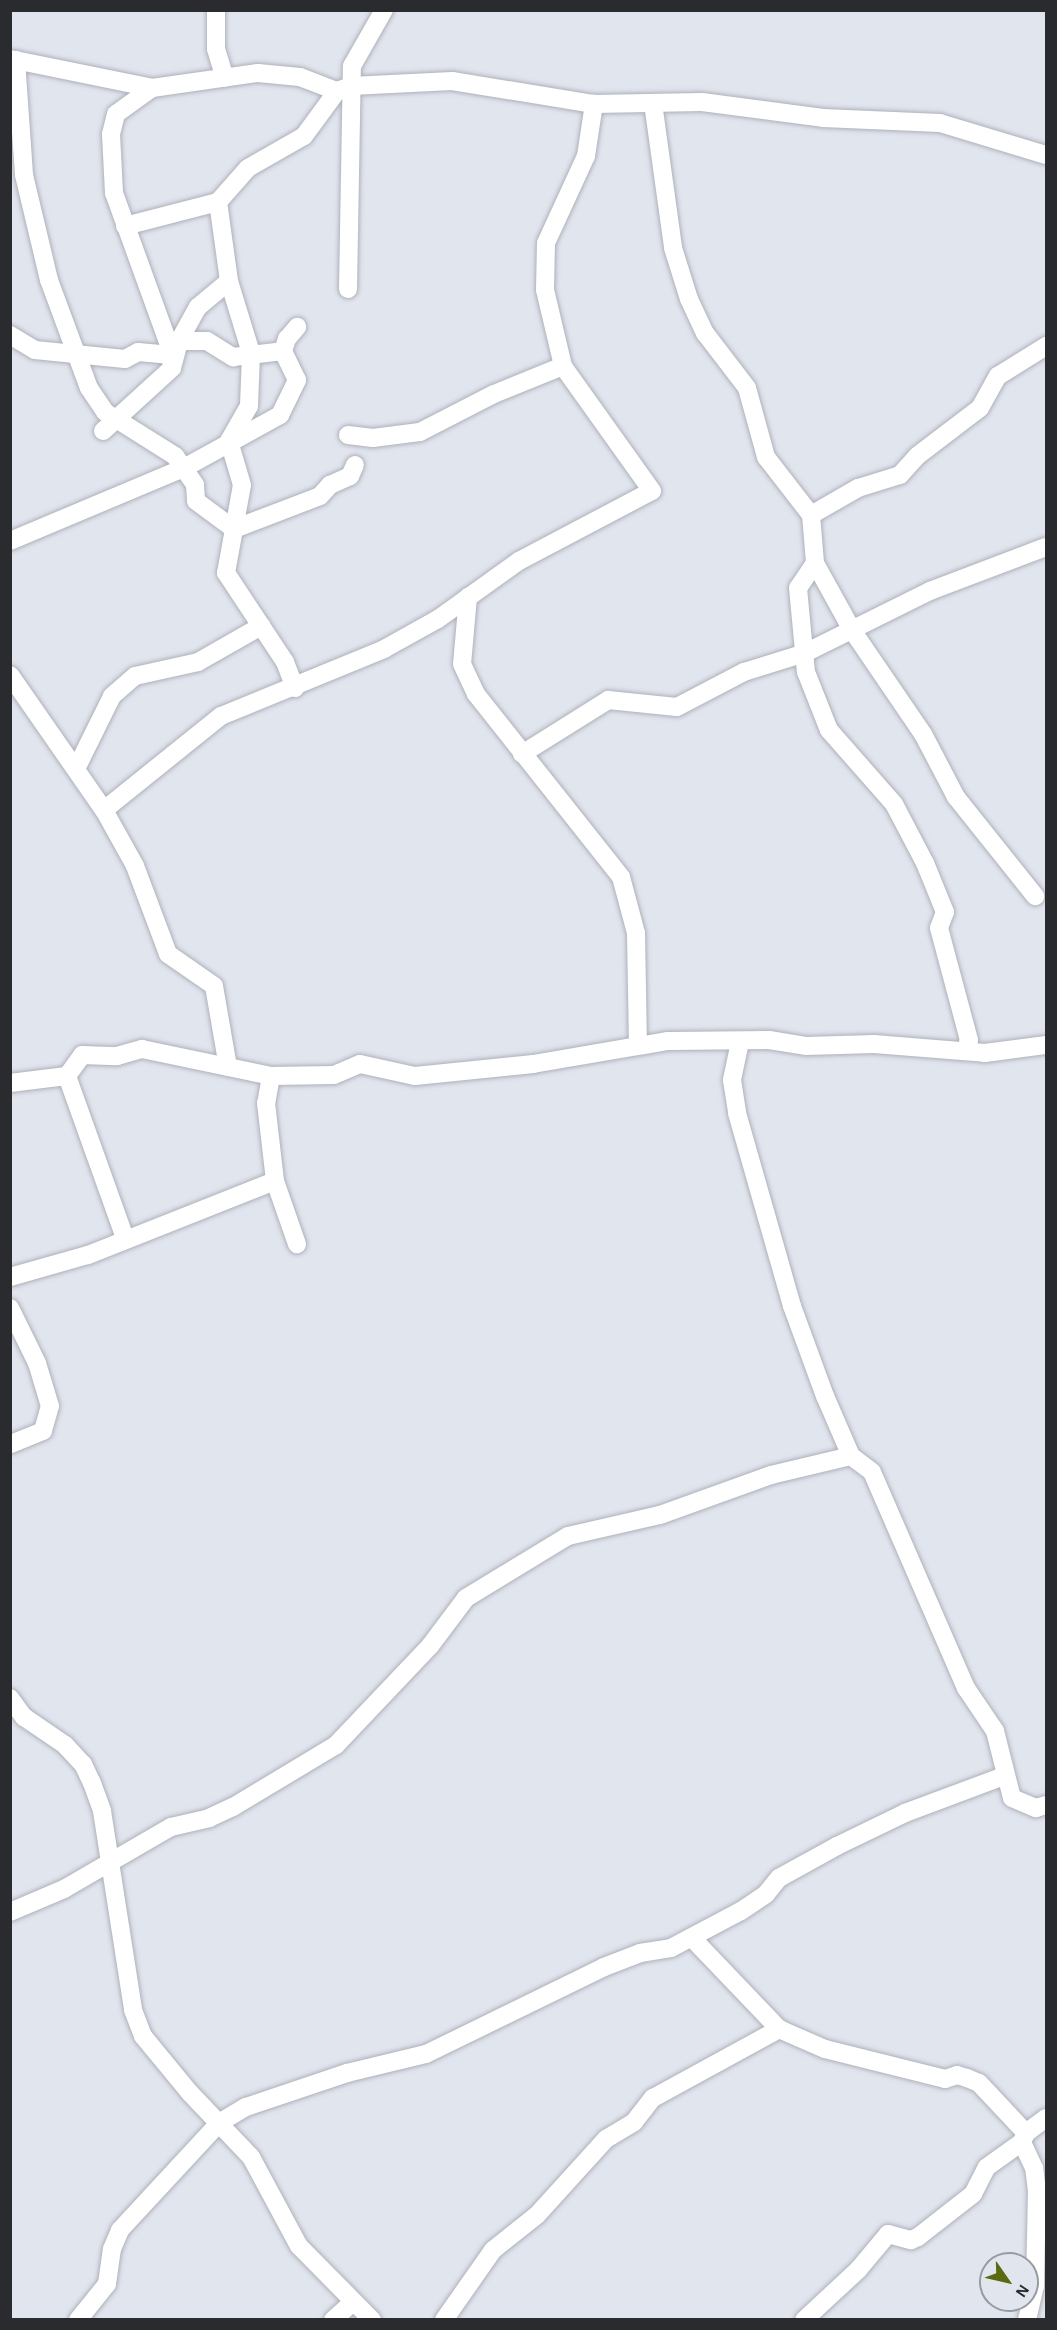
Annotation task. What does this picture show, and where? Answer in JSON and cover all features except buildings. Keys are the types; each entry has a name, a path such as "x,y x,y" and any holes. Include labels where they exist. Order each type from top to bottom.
{"street":[{"path":"216,10 216,49 225,78"},
{"path":"348,289 344,89 360,47 384,10"},
{"path":"234,529 196,501 195,485 176,456 105,412 89,388 49,280 24,175 13,59 152,88 258,73 300,77 344,89 452,81 594,104 702,102 823,118 940,123 1047,155"},
{"path":"103,431 172,368 175,344 125,226 114,193 111,134 116,114 152,88"},
{"path":"125,226 218,202 248,168 304,136 344,89"},
{"path":"652,103 673,248 689,299 705,333 747,388 766,457 811,515 815,563 852,630 923,734 956,797 1035,896"},
{"path":"104,810 221,716 295,688 384,649 438,619 519,561 652,491 564,366 545,290 546,243 585,156 594,104"},
{"path":"218,202 228,281 250,353 249,406 229,441 242,485 226,573 285,662 295,688"},
{"path":"10,335 35,350 125,359 138,352 163,354 175,344 198,307 228,281"},
{"path":"10,541 183,468 280,415 297,380 284,351 286,339 297,327"},
{"path":"175,344 207,341 233,357 250,353 284,351"},
{"path":"811,515 858,488 900,475 917,456 980,408 998,376 1047,346"},
{"path":"348,435 373,438 420,432 494,394 564,366"},
{"path":"234,529 320,496 330,485 350,476 355,465"},
{"path":"522,754 609,700 677,708 744,672 805,653 930,591 1047,547"},
{"path":"815,563 798,588 806,672 829,730 894,804 925,863 945,912 939,928 969,1040 966,1049"},
{"path":"468,597 462,664 476,694 621,877 636,933 638,1046"},
{"path":"76,769 112,696 135,676 198,662 261,626"},
{"path":"10,675 104,810 135,866 168,954 214,986 228,1067"},
{"path":"10,1083 68,1076 82,1055 117,1056 142,1049 270,1076 334,1075 360,1064 415,1076 533,1064 668,1041 770,1040 806,1046 874,1044 966,1049 985,1053 1047,1045"},
{"path":"740,1042 732,1080 737,1113 792,1306 852,1456 872,1472 966,1688 995,1731 1004,1776 1012,1798 1036,1808 1047,1805"},
{"path":"68,1076 125,1238"},
{"path":"270,1076 266,1103 275,1181 297,1244"},
{"path":"10,1277 88,1255 125,1238 275,1181"},
{"path":"10,1308 37,1363 50,1406 43,1431 10,1444"},
{"path":"10,1912 64,1889 171,1827 209,1818 233,1807 336,1745 430,1646 466,1598 568,1536 660,1515 771,1476 852,1456"},
{"path":"10,1698 24,1717 65,1745 83,1764 102,1811 133,2010 143,2036 250,2157 299,2246 372,2319"},
{"path":"78,2319 107,2284 112,2249 120,2230 219,2123 246,2107 347,2073 426,2054 604,1967 693,1939 758,1900 779,1878 837,1845 905,1813 1004,1776"},
{"path":"693,1939 779,2029 825,2049 945,2079 957,2075 979,2083 1024,2138 1034,2168 1037,2192 1035,2286 1027,2319"},
{"path":"444,2319 487,2256 537,2214 606,2139 634,2122 653,2098 779,2029"},
{"path":"804,2319 858,2270 888,2235 911,2240 918,2237 973,2194 987,2167 1047,2118"},
{"path":"333,2319 353,2302"}]}
